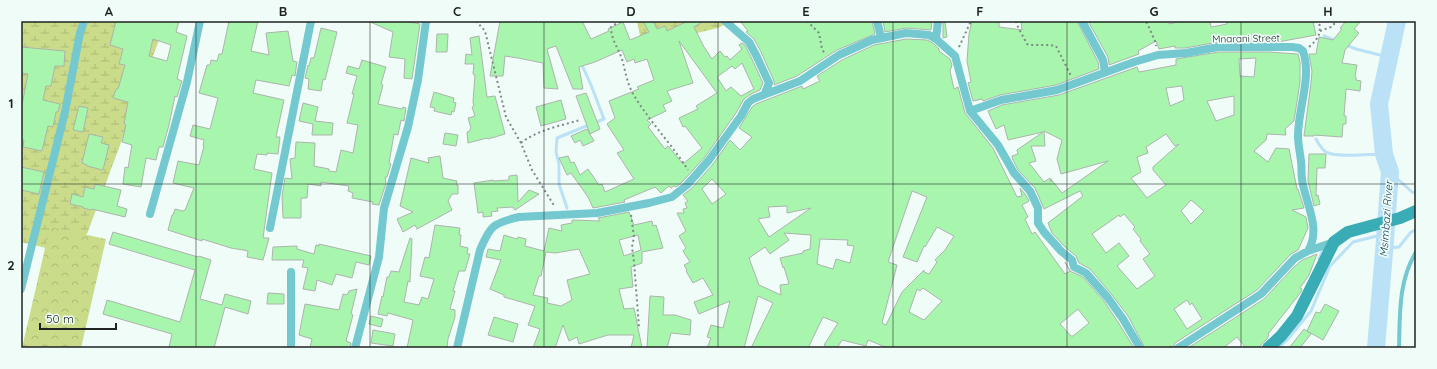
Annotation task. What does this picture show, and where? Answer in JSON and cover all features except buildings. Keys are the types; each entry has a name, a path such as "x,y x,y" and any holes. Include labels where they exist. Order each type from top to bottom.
{"main road":[{"path":"1268,348 1281,336 1297,316 1334,242 1348,232 1400,218 1416,212"}],"street":[{"path":"21,289 65,112 80,33 84,21"},
{"path":"150,214 185,89 200,21"},
{"path":"270,228 311,21"},
{"path":"354,348 379,257 384,208 408,127 418,80 426,21"},
{"path":"725,21 748,42 756,55 769,83 765,93"},
{"path":"877,21 881,37"},
{"path":"936,39 938,21"},
{"path":"1082,21 1103,60 1105,72"},
{"path":"456,348 480,250 493,226 507,220 519,218 561,216 597,212 665,200 672,197 693,178 723,142 752,99 800,81 856,47 881,37 906,33 928,35 936,39 955,56 970,111 998,145 1014,173 1030,191 1038,208 1038,223 1061,251 1072,260 1074,267 1086,274 1108,298 1123,319 1140,348"},
{"name":"Mnarani Street","path":"970,111 1001,100 1057,90 1105,72 1158,55 1186,53 1218,47 1292,47 1303,50"},
{"path":"1303,50 1306,79 1298,136 1303,185 1312,218 1313,239 1308,251"},
{"path":"1178,348 1261,294 1296,258 1308,251 1334,242"},
{"path":"291,272 291,348"}],"lane":[{"path":"1399,348 1400,302 1405,274 1416,252"}],"path":[{"path":"476,21 485,30 506,117 521,143 532,170 548,199 561,216"},
{"path":"620,21 611,27 611,34 632,91 658,131 679,156 693,178"},
{"path":"808,21 819,33 822,49 830,62"},
{"path":"955,56 971,21"},
{"path":"1016,21 1027,44 1056,46 1074,84"},
{"path":"1141,21 1147,23 1155,41 1158,55"},
{"path":"1303,50 1317,40 1320,31 1319,21"},
{"path":"1320,31 1331,27 1337,21"},
{"path":"521,143 543,131 580,120"},
{"path":"627,207 632,218 634,230 632,247 639,328"}],"green space":[{"path":"21,21 166,21 87,234 59,251 21,242"},
{"path":"637,21 731,21 718,28 697,33 672,46 640,36"},
{"path":"50,227 106,239 81,348 22,348"}],"waterway":[{"name":"Msimbazi River","path":"1376,348 1390,172 1384,154 1379,104 1397,21"},
{"path":"1324,36 1337,41"},
{"path":"1346,45 1388,57"},
{"path":"581,63 604,119 594,123"},
{"path":"567,208 559,184 559,164 556,152 557,138 589,125"},
{"path":"1316,139 1320,146 1326,152 1331,154 1384,154"},
{"path":"1390,172 1412,192 1416,193"},
{"path":"1385,240 1388,248 1399,247 1411,232 1416,230"},
{"path":"1278,348 1287,340 1311,311 1330,266 1353,242 1385,234"},
{"path":"1319,259 1324,247"}]}
